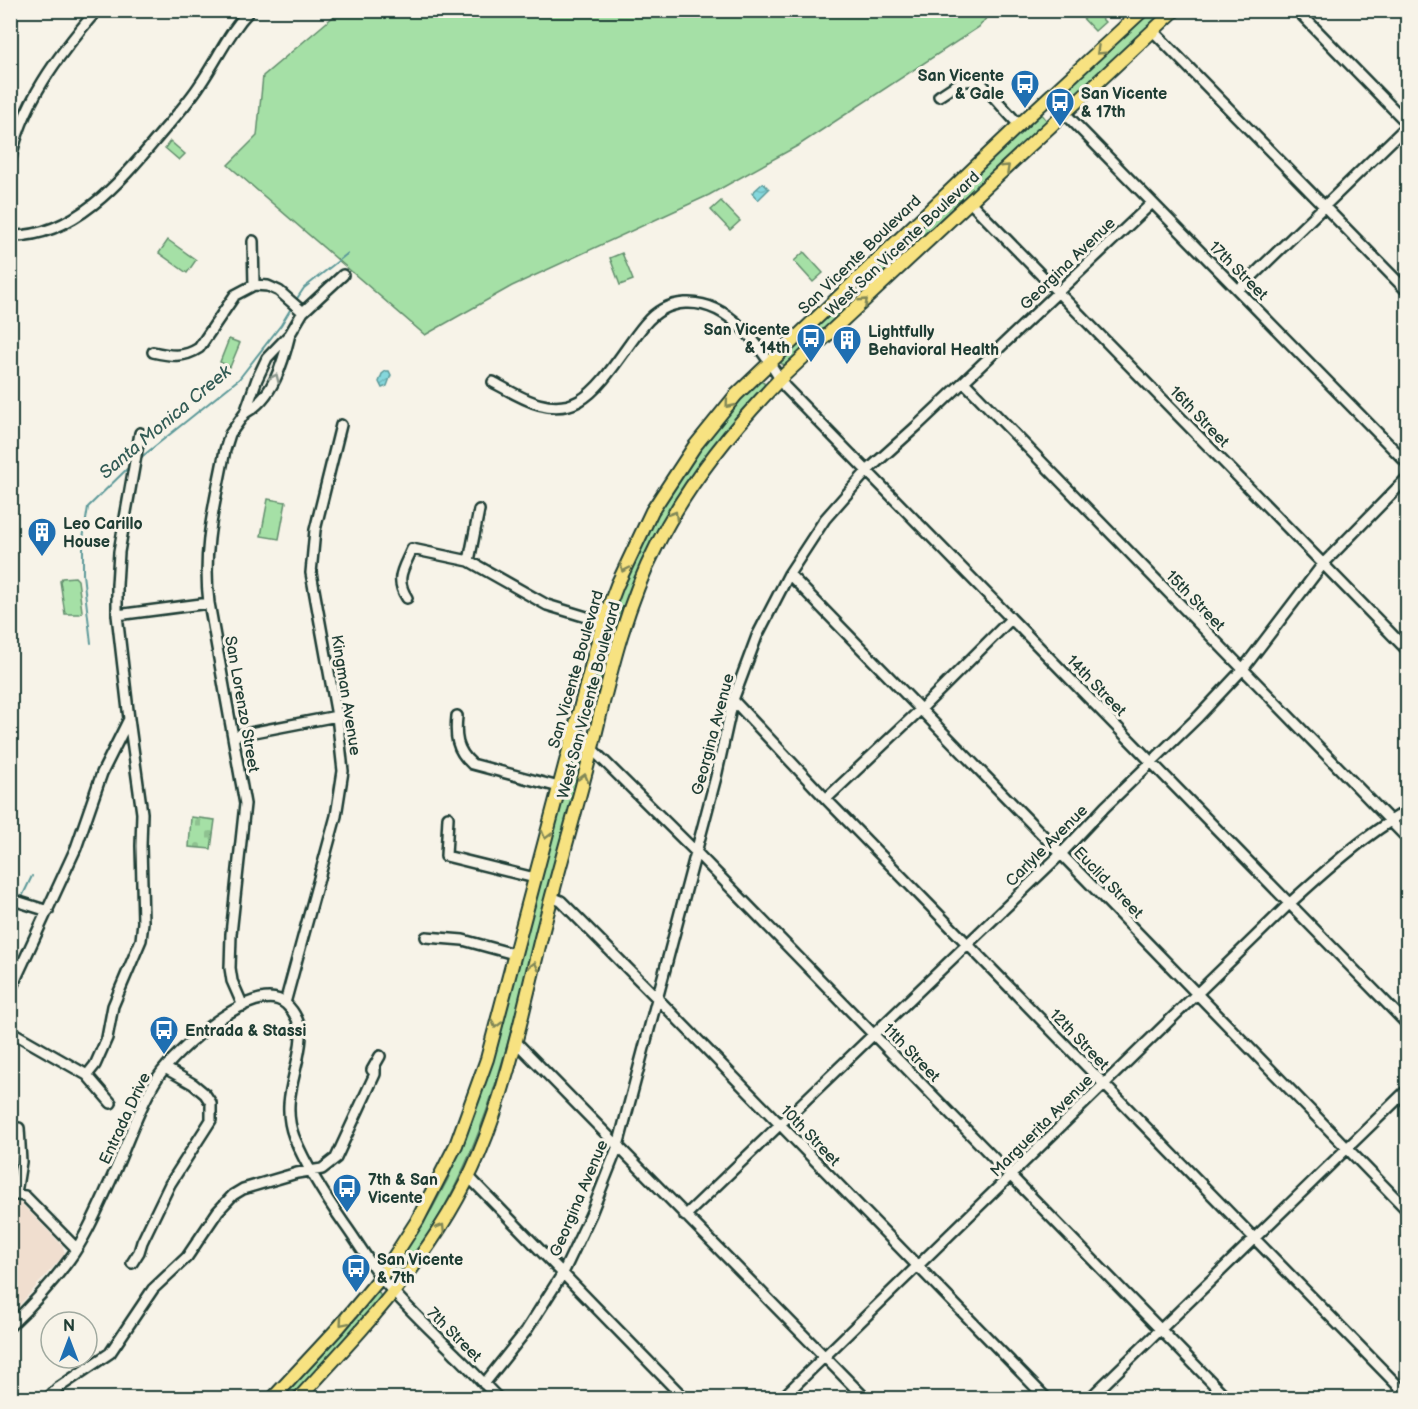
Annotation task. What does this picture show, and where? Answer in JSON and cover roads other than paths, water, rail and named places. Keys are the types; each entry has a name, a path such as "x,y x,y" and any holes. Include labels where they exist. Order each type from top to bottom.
{"main road":[{"name":"San Vicente Boulevard","path":"273,1398 339,1327 381,1277 417,1221 456,1145 487,1059 603,622 635,545 670,481 713,422 736,395 1143,10"},
{"name":"West San Vicente Boulevard","path":"299,1398 395,1293 440,1230 469,1178 499,1099 624,624 656,546 687,493 747,413 780,379 1174,10"}],"street":[{"path":"10,164 22,125 42,84 67,46 97,10"},
{"path":"10,236 36,233 57,225 91,206 108,193 186,105 224,42 250,10"},
{"path":"1238,290 1407,125 1297,10"},
{"path":"1153,31 1407,292"},
{"path":"939,96 964,81 975,80 981,83 1019,125"},
{"name":"17th Street","path":"1049,97 1407,464"},
{"name":"16th Street","path":"970,202 1407,651"},
{"name":"Georgina Avenue","path":"484,1384 526,1331 563,1274 591,1214 618,1146 716,777 733,700 757,636 789,574 825,519 867,470 964,382 1152,203"},
{"path":"253,242 254,285"},
{"name":"San Lorenzo Street","path":"243,1006 234,987 230,968 231,934 245,804 206,579 207,548 219,479 230,434 245,413 267,358 290,334 303,312 343,275"},
{"path":"153,352 166,355 191,353 206,340 214,323 235,295 254,285 268,286 279,291 303,312"},
{"name":"14th Street","path":"493,382 532,403 545,406 579,401 594,388 652,317 660,311 679,303 698,303 720,311 733,320 770,362 785,387 1407,1025"},
{"name":"San Lorenzo Street","path":"245,413 254,408 269,392 285,354 290,334"},
{"name":"15th Street","path":"964,382 1407,839"},
{"name":"Kingman Avenue","path":"285,1004 341,791 344,771 311,564 315,530 341,425"},
{"path":"87,1075 95,1065 107,1038 113,1006 141,940 143,922 142,813 117,615 119,552 140,433"},
{"name":"Carlyle Avenue","path":"685,1216 1061,854 1243,669 1323,564 1407,477"},
{"path":"469,561 479,510"},
{"path":"407,598 401,589 399,579 412,549 469,561 547,605 603,622"},
{"name":"Euclid Street","path":"789,574 1407,1211"},
{"path":"117,615 210,603"},
{"path":"826,799 1011,620"},
{"name":"12th Street","path":"733,700 826,799 1407,1396"},
{"path":"234,736 337,716"},
{"path":"457,716 455,733 458,747 472,764 559,787"},
{"path":"10,991 76,848 102,773 129,718"},
{"name":"11th Street","path":"574,729 1227,1398"},
{"name":"Marguerita Avenue","path":"782,1398 1289,904 1338,860 1390,820 1407,810"},
{"path":"448,817 446,856 535,878"},
{"name":"10th Street","path":"551,897 561,901 657,998 1046,1398"},
{"path":"17,901 48,911"},
{"path":"426,937 463,940 514,954"},
{"name":"Entrada Drive","path":"10,1326 68,1261 109,1185 149,1094 165,1068 181,1049 203,1029 243,1006 266,999 285,1004"},
{"path":"285,1004 298,1022 301,1039 290,1092 290,1119 295,1138 311,1171"},
{"path":"10,1031 87,1075 111,1103"},
{"path":"515,1041 865,1398"},
{"path":"48,1398 58,1388 110,1353 153,1289 187,1257 218,1211 233,1196 243,1189 322,1169 336,1158 353,1113 375,1074 375,1067 380,1056"},
{"path":"132,1263 170,1184 211,1120 211,1103 205,1094 193,1084 165,1068"},
{"path":"1090,1398 1407,1089"},
{"path":"19,1128 21,1162 13,1193 25,1196 76,1248"},
{"name":"7th Street","path":"311,1171 381,1277 498,1398"},
{"path":"469,1178 684,1398"}],"water":[{"path":"763,183 769,189 758,200 752,193"},
{"path":"386,371 389,371 391,375 387,386 382,388 379,382"}],"waterway":[{"name":"Santa Monica Creek","path":"296,300 304,288 347,254"},
{"name":"Santa Monica Creek","path":"139,459 239,379 281,325 293,305"},
{"name":"Santa Monica Creek","path":"91,643 83,574 83,539 88,507 130,466"},
{"name":"Santa Monica Creek","path":"20,901 32,876"},
{"name":"Santa Monica Creek","path":"10,921 18,906"}],"place":[{"name":"San Vicente & Gale","path":"1025,110"},
{"name":"San Vicente & 17th","path":"1060,128"},
{"name":"San Vicente & 14th","path":"811,364"},
{"name":"Lightfully Behavioral Health","path":"847,366"},
{"name":"Leo Carillo House","path":"42,558"},
{"name":"Entrada & Stassi","path":"164,1056"},
{"name":"7th & San Vicente","path":"347,1214"},
{"name":"San Vicente & 7th","path":"356,1294"}]}
